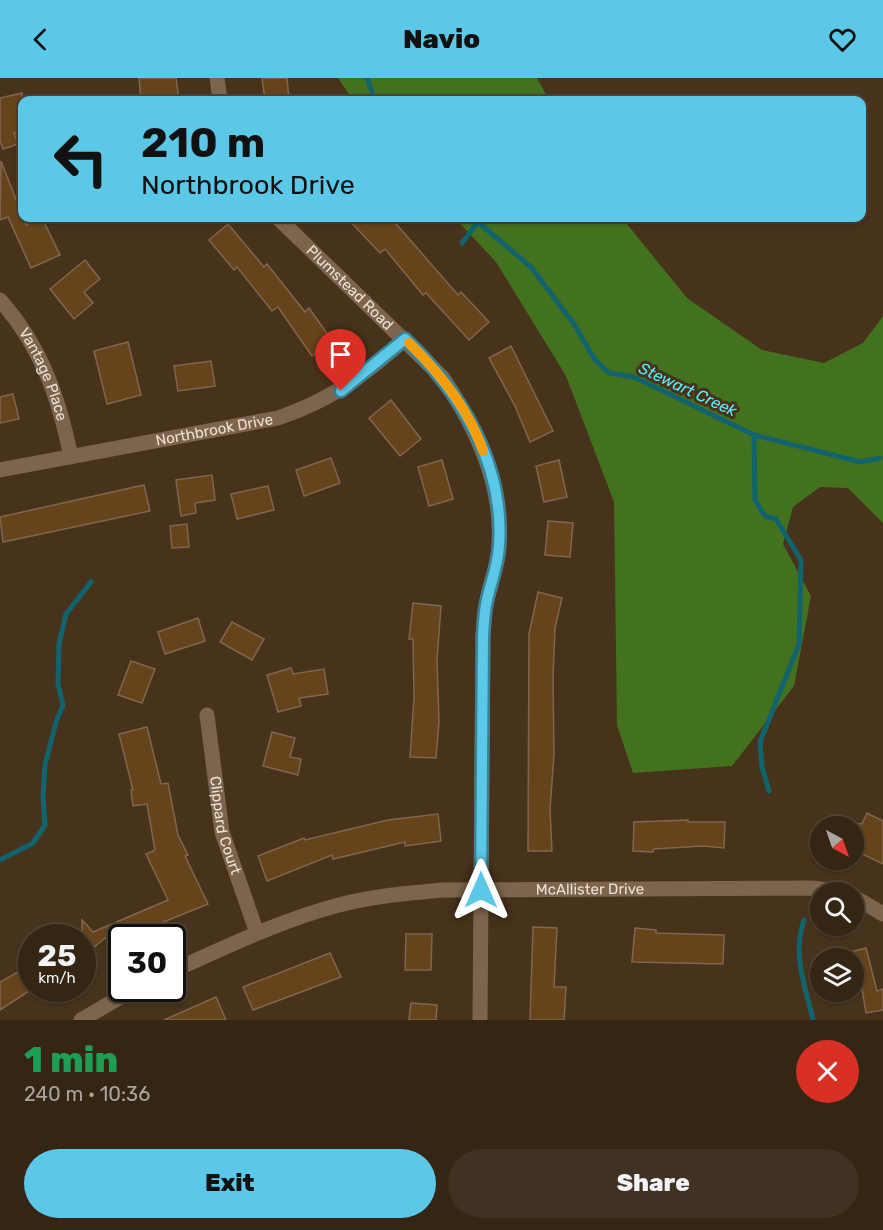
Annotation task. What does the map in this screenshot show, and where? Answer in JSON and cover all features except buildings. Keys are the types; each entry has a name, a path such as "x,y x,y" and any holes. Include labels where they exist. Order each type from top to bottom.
{"street":[{"path":"217,78 219,96"},
{"name":"Plumstead Road","path":"282,222 431,364 464,409 486,461 498,512 499,545 487,601 483,636 480,1020"},
{"name":"Vantage Place","path":"0,300 22,326 49,375 62,411 71,457"},
{"name":"Northbrook Drive","path":"0,470 278,418 307,408 341,391 405,339"},
{"name":"Clippard Court","path":"207,715 222,832 257,933"},
{"name":"McAllister Drive","path":"186,965 257,933 339,905 387,895 481,890 810,888"},
{"path":"864,903 883,914"},
{"path":"81,1020 112,1002"}],"green space":[{"path":"338,78 537,78 547,96 350,96"},
{"path":"459,222 625,222 687,298 762,350 824,363 863,343 883,316 883,523 848,488 820,487 793,507 783,544 811,596 794,686 732,766 633,773 617,725 614,502 566,376 496,262"}],"waterway":[{"name":"Stewart Creek","path":"367,78 374,96"},
{"name":"Stewart Creek","path":"478,222 531,267 574,324 595,360 609,373 634,377 754,435 861,462 880,458"},
{"path":"462,243 477,223"},
{"path":"754,435 755,500 765,516 776,519 801,560 799,644 760,742 762,767 769,791"},
{"path":"0,860 33,843 45,825 43,796 45,765 56,722 63,705 58,684 59,644 66,614 91,582"},
{"path":"804,920 799,958 813,1020"}],"slow traffic":[{"path":"409,343 443,378 464,409 483,451"}],"route":[{"path":"341,391 370,370 405,339 443,378 464,409 480,442 492,480 498,512 499,545 496,568 487,601 483,636 481,890"}]}
